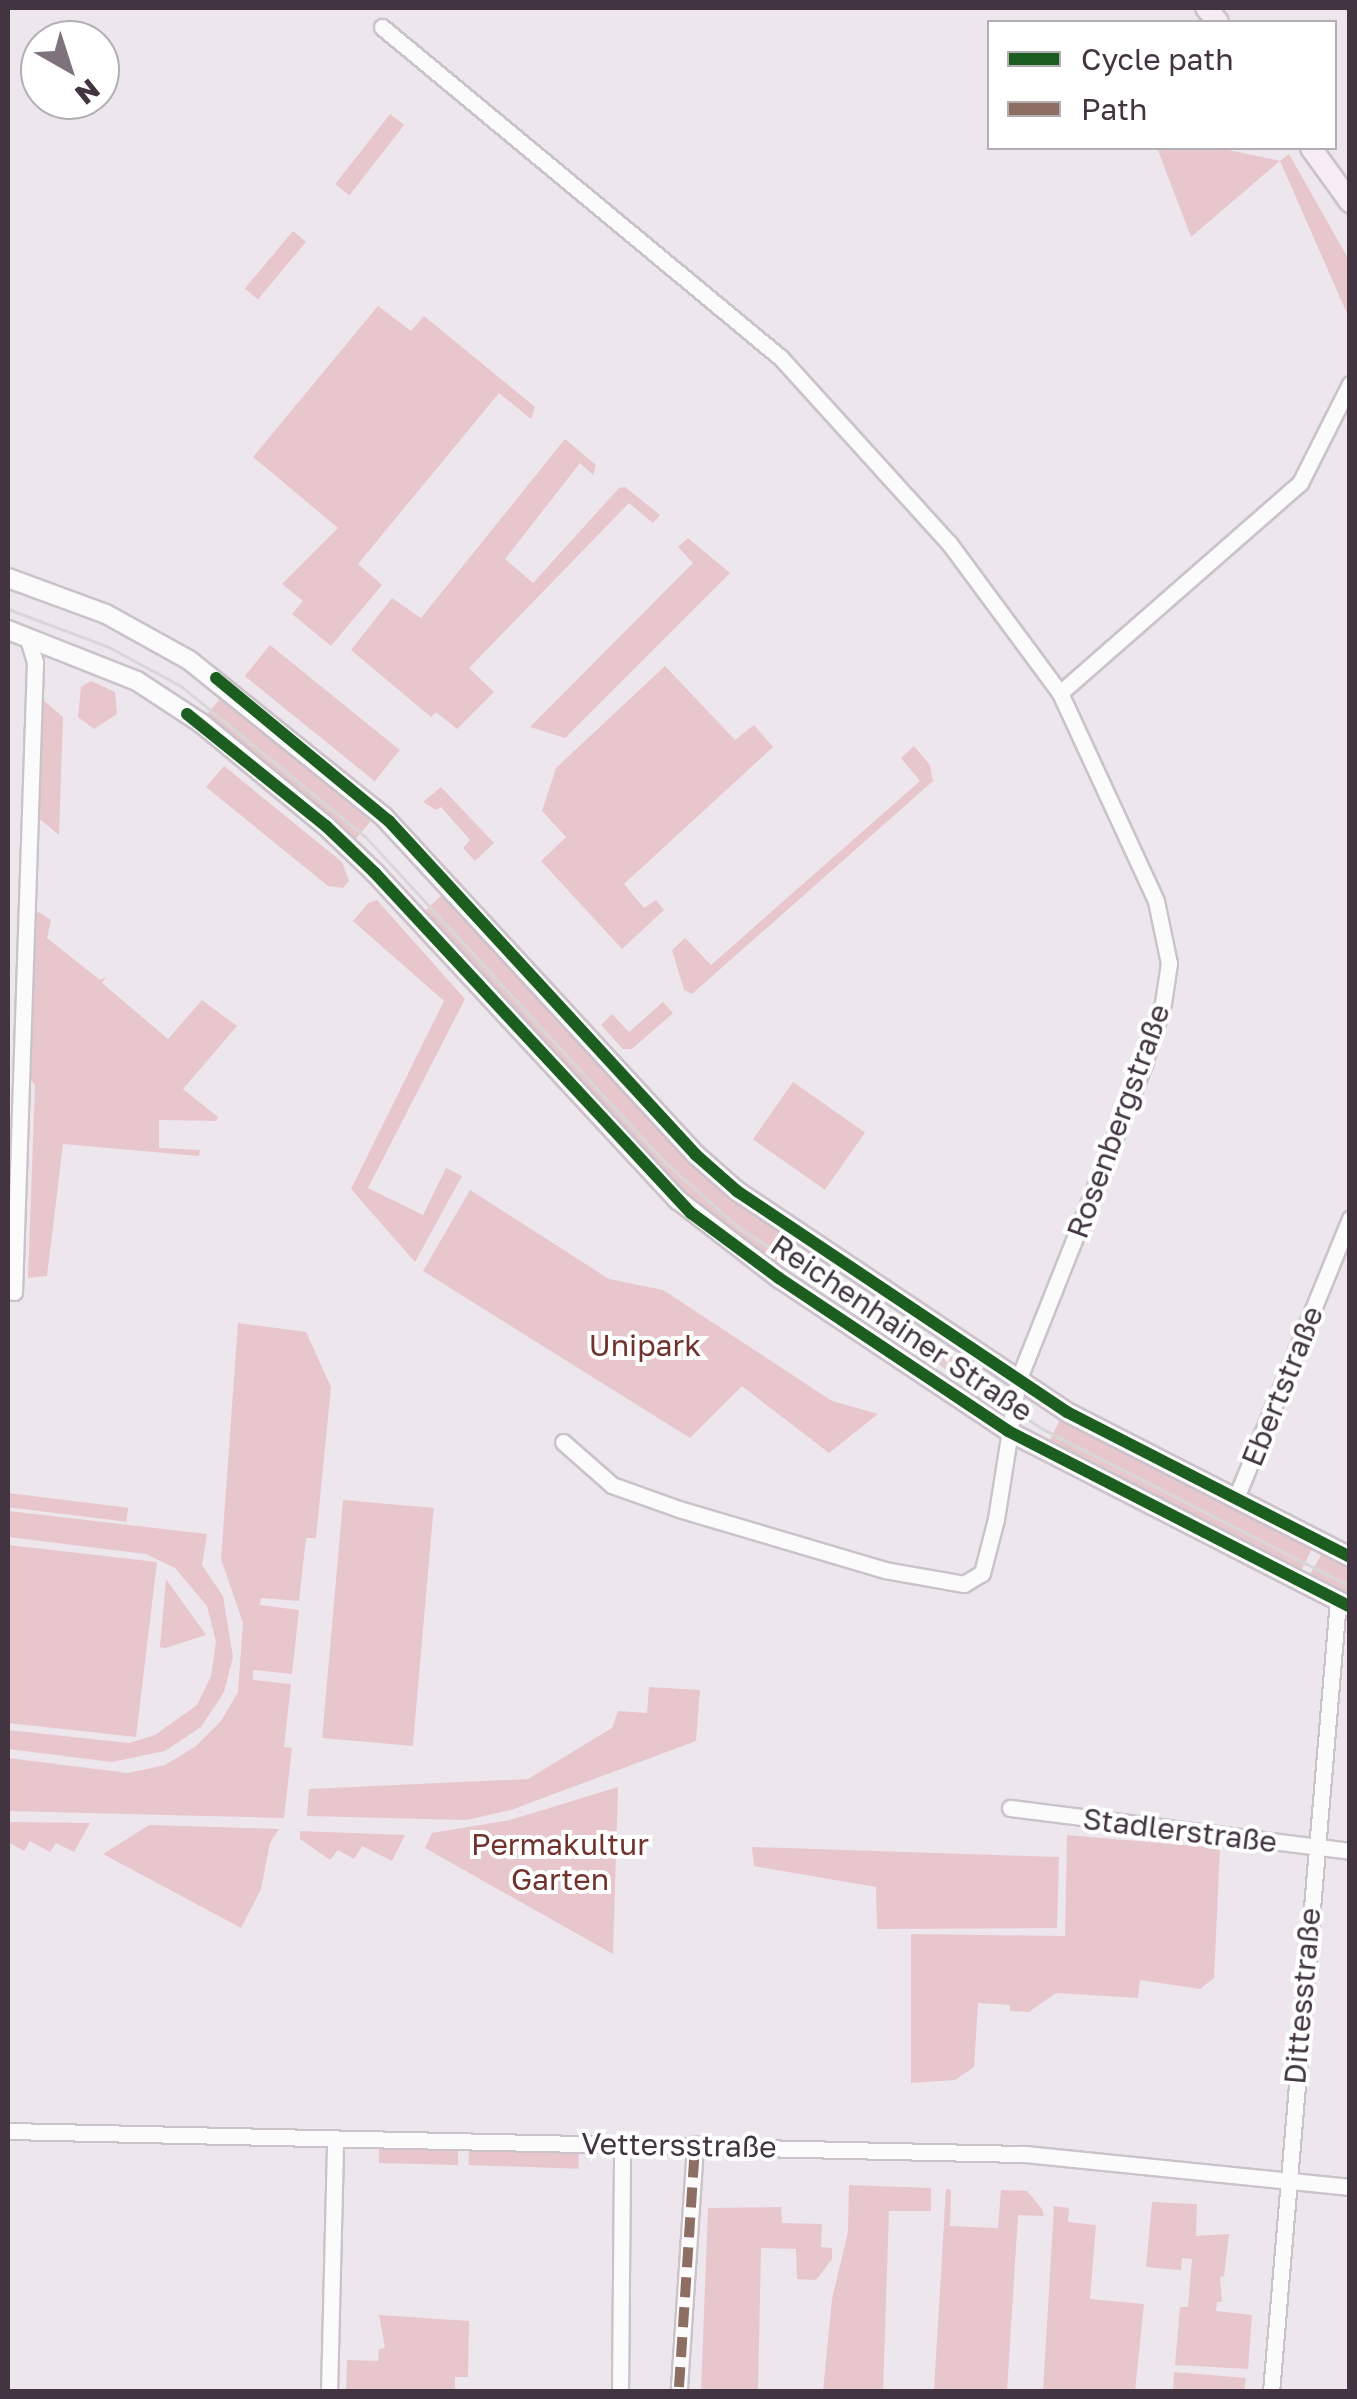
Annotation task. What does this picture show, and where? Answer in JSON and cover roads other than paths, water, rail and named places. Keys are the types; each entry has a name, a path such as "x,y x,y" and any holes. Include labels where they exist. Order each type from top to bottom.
{"main road":[{"path":"1312,150 1350,202"}],"street":[{"name":"Rosenbergstraße","path":"382,26 781,358 960,557 1060,693 1156,901 1168,963 1163,1003 1144,1064 1018,1380 1008,1431"},
{"path":"1060,693 1300,484 1350,384"},
{"name":"Reichenhainer Straße","path":"8,578 106,614 216,678 409,841 563,1013 722,1178 804,1239 1067,1412 1350,1557"},
{"name":"Reichenhainer Straße","path":"8,630 137,682 230,746 375,872 691,1213 778,1278 1008,1431 1344,1604"},
{"path":"8,1291 14,1292 35,662 26,636"},
{"name":"Ebertstraße","path":"1236,1498 1350,1218"},
{"name":"Reichenhainer Straße","path":"564,1442 612,1485 646,1499 885,1570 964,1584 982,1572 987,1561 1006,1463 1008,1431"},
{"name":"Dittesstraße","path":"1271,2392 1315,1846 1344,1604"},
{"name":"Stadlerstraße","path":"1010,1808 1350,1851"},
{"name":"Vettersstraße","path":"8,2131 1025,2154 1350,2187"},
{"path":"329,2392 334,2138"},
{"path":"620,2392 622,2143"},
{"path":"679,2387 695,2145"}],"tram line":[{"path":"8,609 109,647 181,686 365,836 666,1163 740,1228 1043,1429 1350,1586"}],"park label":[{"name":"Unipark","path":"645,1345"},
{"name":"Permakultur Garten","path":"560,1861"}]}
